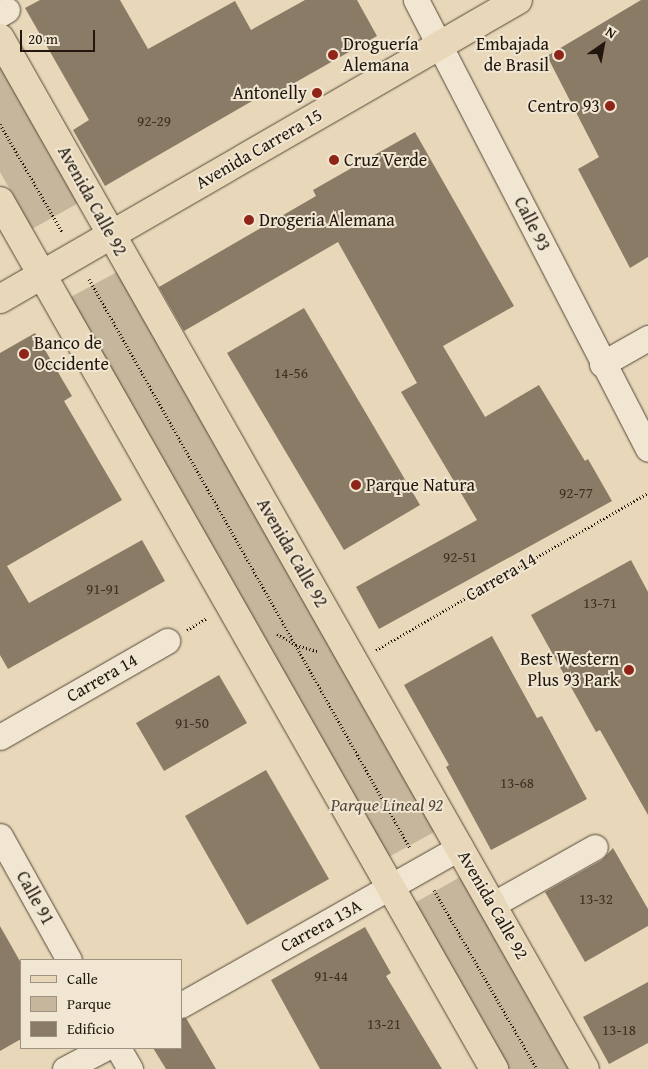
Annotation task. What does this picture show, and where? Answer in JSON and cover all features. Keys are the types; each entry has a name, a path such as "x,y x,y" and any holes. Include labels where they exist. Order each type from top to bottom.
{"main road":[{"name":"Avenida Carrera 15","path":"0,299 518,0"},
{"name":"Avenida Calle 92","path":"0,38 585,1069"},
{"path":"0,201 494,1069"}],"street":[{"name":"Calle 93","path":"416,0 441,44 602,364 648,449"},
{"path":"602,364 648,338"},
{"name":"Carrera 14","path":"0,737 167,641"},
{"name":"Calle 91","path":"0,836 68,959"},
{"name":"Carrera 13A","path":"182,1004 460,847"},
{"path":"492,905 595,847"},
{"path":"65,1069 103,1049"},
{"path":"119,1049 130,1069"}],"path":[{"path":"0,124 537,1069"},
{"name":"Carrera 14","path":"354,662 648,493"},
{"path":"167,641 230,605"},
{"path":"271,630 296,645 354,662"}],"green space":[{"path":"0,57 82,201 32,229 0,172"},
{"name":"Parque Lineal 92","path":"117,272 436,831 385,859 67,299"},
{"path":"460,877 570,1069 503,1069 411,905"}],"building":[{"path":"40,0 120,0 148,49 235,1 251,30 305,0 357,0 377,36 275,94 273,89 105,186 73,130 89,120 25,8"},
{"name":"Centro 93","path":"641,0 648,0 648,257 630,268 578,169 599,157 547,56"},
{"path":"415,132 514,306 443,346 485,417 539,385 585,461 588,459 612,501 379,629 356,587 477,520 401,392 417,383 338,242 184,331 159,287 316,196 313,190"},
{"path":"304,308 420,505 344,550 227,353"},
{"path":"35,333 72,396 64,401 122,500 7,566 29,603 142,540 165,581 8,669 0,655 0,353"},
{"path":"631,560 648,592 648,815 600,730 596,732 531,615"},
{"path":"492,636 537,718 542,716 587,799 491,850 446,767 449,765 404,685"},
{"path":"219,675 247,723 164,771 136,723"},
{"path":"266,770 329,879 247,925 185,816"},
{"path":"613,848 648,909 648,926 585,962 545,892 602,860"},
{"path":"0,926 20,961 20,1040 0,1051"},
{"path":"365,927 391,973 386,976 442,1069 320,1069 271,980"},
{"path":"648,982 648,1043 609,1064 583,1017"},
{"path":"186,1018 216,1069 166,1069 154,1049 182,1049 182,1019"}],"place":[{"name":"Droguería Alemana","path":"333,55"},
{"name":"Embajada de Brasil","path":"559,55"},
{"name":"Antonelly","path":"317,93"},
{"name":"Centro 93","path":"610,106"},
{"name":"Cruz Verde","path":"334,160"},
{"name":"Drogeria Alemana","path":"249,220"},
{"name":"Banco de Occidente","path":"24,354"},
{"name":"Parque Natura","path":"356,485"},
{"name":"Best Western Plus 93 Park","path":"629,670"}]}
